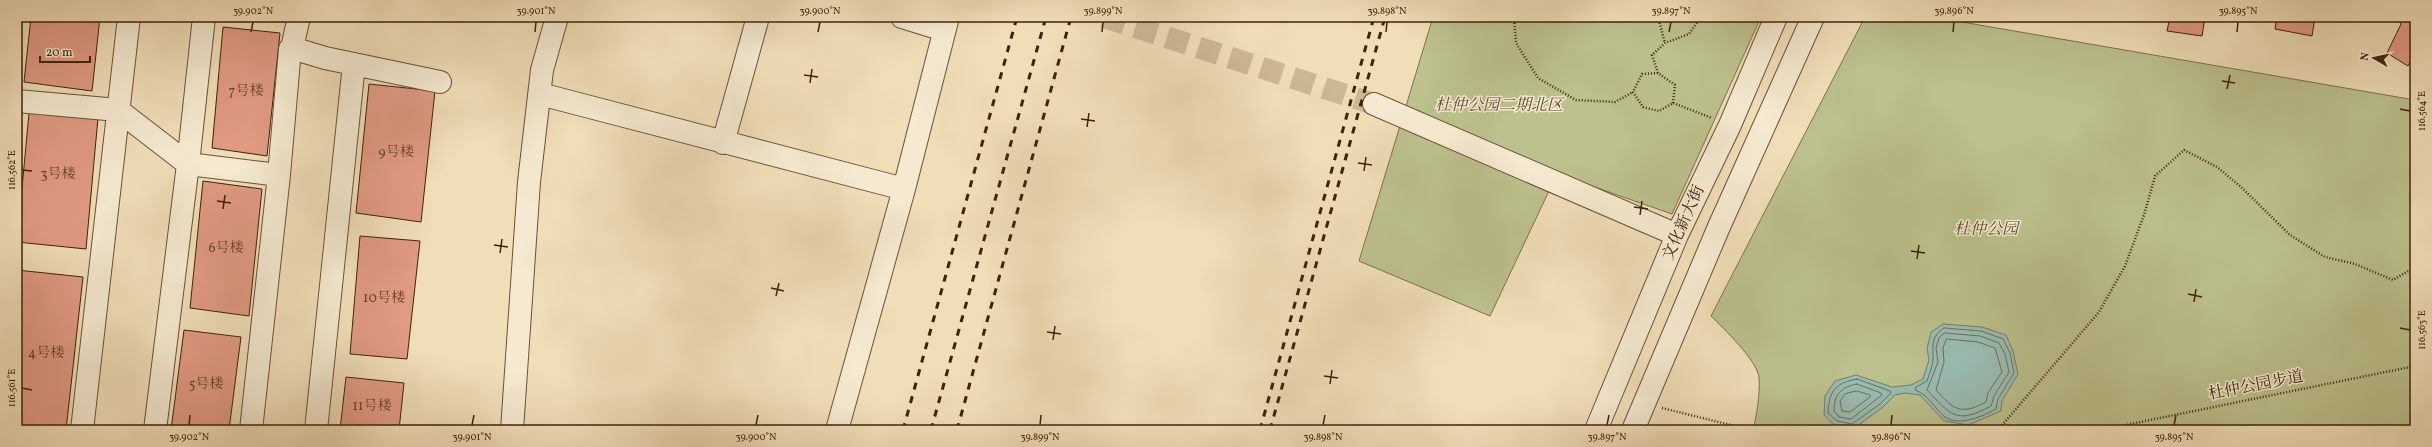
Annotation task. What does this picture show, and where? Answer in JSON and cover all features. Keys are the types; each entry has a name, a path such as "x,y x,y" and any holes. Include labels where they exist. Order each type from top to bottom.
{"street":[{"path":"82,430 129,17"},
{"path":"154,430 188,164 204,17"},
{"path":"251,430 279,175 290,48 292,48 299,17"},
{"path":"512,430 529,182 542,70 557,17"},
{"path":"723,143 758,17"},
{"path":"837,430 904,189 946,24 902,17"},
{"name":"文化新大街","path":"1596,430 1677,235 1730,125 1776,17"},
{"name":"文化新大街","path":"1633,430 1721,222 1813,17"},
{"path":"292,48 354,64 440,82"},
{"path":"316,430 354,64"},
{"path":"540,94 904,189"},
{"path":"17,101 118,110 188,164 279,175"},
{"path":"1374,104 1677,235"}],"path":[{"path":"1514,17 1516,43 1538,78 1576,100 1615,102 1633,92 1642,74 1658,73"},
{"path":"1658,17 1665,43"},
{"path":"1673,103 1675,86 1658,73 1652,55 1665,43 1689,34 1701,17"},
{"path":"1633,92 1643,107 1659,111 1673,103"},
{"path":"1673,103 1730,125"},
{"path":"1998,430 2099,312 2125,266 2155,176 2184,150 2217,167 2290,235 2325,257 2355,264 2393,280 2415,267"},
{"name":"杜仲公园步道","path":"2101,430 2415,366"},
{"path":"1644,403 1751,430"}],"green space":[{"name":"杜仲公园二期北区","path":"1433,17 1761,17 1672,214 1557,174 1490,316 1359,261"},
{"name":"杜仲公园","path":"1865,17 1933,17 2415,100 2415,430 1753,430 1759,398 1759,378 1757,371 1747,354 1711,316"}],"water":[{"path":"1943,324 1982,327 2006,335 2013,351 2018,374 2002,401 2001,411 1968,425 1944,421 1920,395 1905,393 1895,395 1883,407 1853,429 1834,425 1824,415 1825,396 1835,381 1856,375 1892,387 1911,385 1923,379 1929,360 1927,348 1931,332"}],"building":[{"path":"31,17 100,17 92,91 24,82"},
{"path":"2170,17 2205,17 2202,36 2167,31"},
{"path":"2277,17 2315,17 2312,36 2275,29"},
{"path":"2397,17 2415,17 2415,52 2408,66 2387,53 2401,24"},
{"path":"223,27 280,33 267,156 212,148"},
{"path":"369,84 435,91 421,222 356,213"},
{"path":"29,113 98,118 86,249 17,242"},
{"path":"203,181 262,189 249,316 190,308"},
{"path":"360,236 420,241 407,359 350,354"},
{"path":"17,270 83,277 66,430 17,430"},
{"path":"184,330 241,337 229,430 171,430"},
{"path":"346,377 404,383 399,430 340,430"}],"tunnel":[{"path":"1104,17 1374,104"}],"railway":[{"path":"903,430 1017,17"},
{"path":"931,430 1046,17"},
{"path":"957,430 1071,17"},
{"path":"1260,430 1374,17"},
{"path":"1270,430 1385,17"}]}
